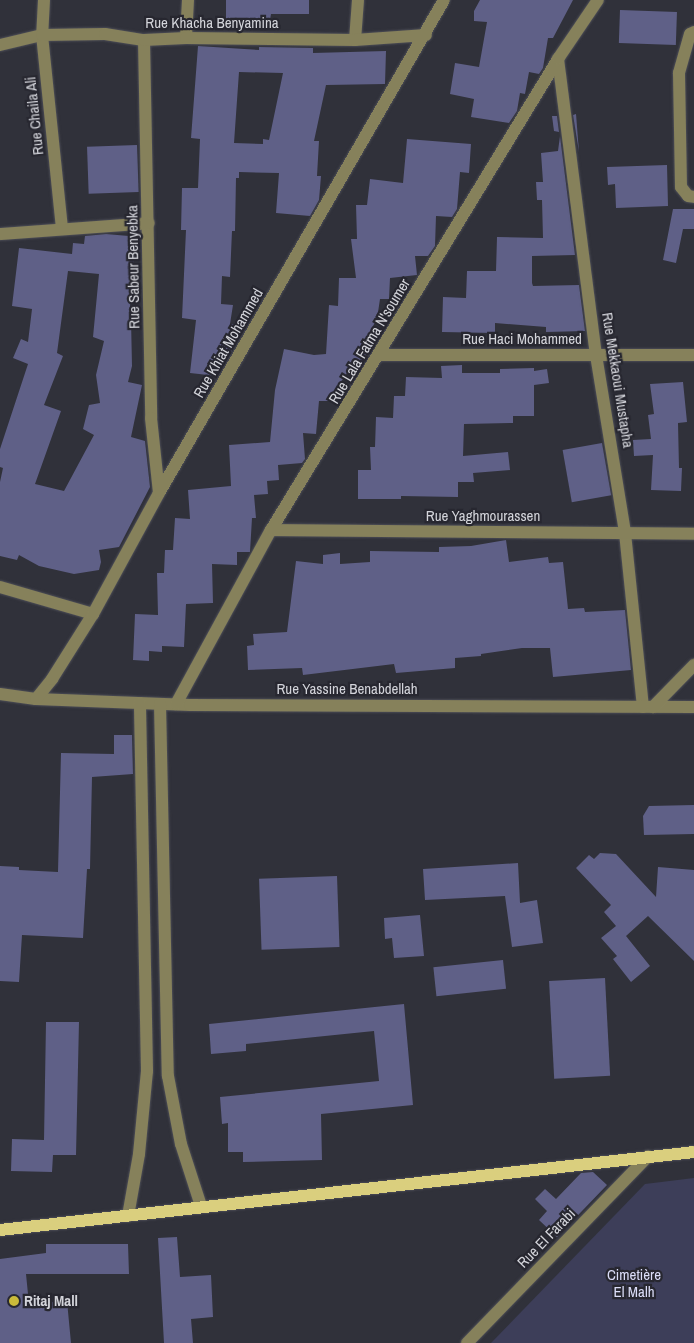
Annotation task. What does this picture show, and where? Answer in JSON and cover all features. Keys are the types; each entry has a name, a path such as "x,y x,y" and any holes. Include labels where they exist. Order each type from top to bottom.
{"main road":[{"path":"0,1230 694,1152"}],"street":[{"name":"Rue Chaila Ali","path":"44,0 42,35 62,229"},
{"path":"186,38 188,0"},
{"path":"355,40 358,0"},
{"name":"Rue Khiat Mohammed","path":"36,699 52,679 93,614 159,493 426,35 444,0"},
{"name":"Rue Lala Fatma N'soumer","path":"176,704 272,530 558,59 598,0"},
{"path":"694,32 690,34 679,73 681,187 688,196 694,197"},
{"name":"Rue Khacha Benyamina","path":"0,45 42,35 105,34 144,40 186,38 355,40 426,35"},
{"name":"Rue Sabeur Benyebka","path":"144,40 149,223 151,418 159,493"},
{"name":"Rue Mekkaoui Mustapha","path":"558,59 596,355 625,533 648,707"},
{"path":"0,234 149,223"},
{"name":"Rue Haci Mohammed","path":"380,355 694,355"},
{"name":"Rue Yaghmourassen","path":"272,530 694,534"},
{"path":"0,587 93,614"},
{"path":"648,707 694,665"},
{"name":"Rue Yassine Benabdellah","path":"0,694 36,699 160,704 694,707"},
{"path":"128,1216 139,1154 147,1071 140,702"},
{"path":"160,704 168,1076 181,1144 201,1206"},
{"name":"Rue El Farabi","path":"466,1343 648,1156"}],"green space":[{"name":"Cimetière El Malh","path":"694,1178 694,1343 491,1343 645,1184"}],"building":[{"path":"226,0 309,0 309,14 271,14 270,20 226,19"},
{"path":"480,0 573,0 553,38 548,38 543,68 539,74 529,72 525,94 520,93 517,111 509,123 471,117 474,99 450,94 455,63 479,67 487,22 474,21 474,11"},
{"path":"620,10 677,12 676,45 619,43"},
{"path":"198,46 259,50 259,47 313,48 313,53 386,51 385,84 326,85 314,141 319,141 317,176 321,176 319,200 310,216 276,213 279,173 239,172 239,178 236,178 235,231 232,231 230,277 222,276 221,304 233,305 230,324 237,325 235,346 231,352 223,351 220,371 217,376 190,373 196,320 182,318 186,230 181,230 182,188 198,188 200,139 191,138","holes":["239,72 283,73 269,140 263,139 263,144 234,143"]},
{"path":"576,114 579,152 573,115"},
{"path":"552,116 557,116 559,132 554,131"},
{"path":"560,136 575,255 532,256 532,283 533,286 579,285 585,331 546,332 546,327 495,323 495,333 442,332 443,297 466,298 467,271 496,271 497,237 543,238 542,200 537,200 536,182 543,182 541,153 558,151"},
{"path":"407,139 471,144 469,173 460,172 457,209 452,217 436,216 435,246 428,256 415,256 417,275 390,278 389,299 380,299 377,319 369,333 377,338 354,373 347,373 328,401 319,401 316,434 303,433 305,459 302,463 278,465 279,480 267,481 268,494 254,495 256,518 252,518 250,552 237,552 237,565 212,564 213,603 186,604 184,647 162,646 162,652 149,651 149,661 133,660 135,614 158,615 157,573 164,573 165,550 173,550 175,518 190,519 188,490 231,486 229,445 270,442 275,390 284,349 314,355 326,354 329,305 338,306 339,278 356,278 351,239 357,239 356,205 367,205 370,179 403,183"},
{"path":"137,145 139,192 89,194 87,147"},
{"path":"667,165 668,206 616,208 615,184 608,185 607,167"},
{"path":"673,209 694,209 694,229 683,229 676,263 663,260"},
{"path":"106,234 140,237 139,255 134,255 129,319 131,319 132,366 128,382 142,385 131,437 145,441 150,487 119,547 99,550 101,562 99,570 74,574 39,566 19,555 17,560 0,556 0,482 3,468 0,467 0,449 28,364 13,358 21,339 28,342 32,309 12,306 19,248 72,254 73,243 84,244 85,236","holes":["68,271 99,274 93,337 104,341 96,375 100,403 89,405 83,429 94,435 64,491 35,484 61,411 44,405 63,356 57,353"]},
{"path":"462,365 462,373 500,373 500,369 534,368 534,371 547,369 549,383 534,385 534,416 513,416 513,423 464,424 463,456 508,452 510,470 473,473 474,482 458,482 458,497 401,496 401,499 358,499 358,470 371,470 370,447 375,447 376,417 393,418 394,396 405,396 406,377 442,378 441,366"},
{"path":"683,382 687,422 678,423 679,468 682,468 681,491 651,490 653,455 634,456 633,440 651,439 648,415 654,414 650,384"},
{"path":"602,443 611,495 572,502 563,450"},
{"path":"506,540 509,562 548,557 549,563 563,562 568,609 584,608 585,612 625,610 631,670 553,677 550,648 522,648 481,654 481,656 455,658 455,668 396,673 394,664 303,675 302,668 248,670 247,646 254,645 253,634 287,632 296,561 323,564 323,555 340,553 340,564 370,562 370,551 439,552 439,547 471,546"},
{"path":"114,735 132,735 133,774 92,777 90,869 87,869 83,938 22,935 19,982 0,981 0,866 19,867 19,870 58,872 61,753 114,754"},
{"path":"694,805 694,834 644,835 643,816 649,806"},
{"path":"600,853 616,854 656,897 658,867 694,870 694,961 648,916 626,936 650,966 631,982 613,959 617,956 601,938 616,926 604,912 611,905 576,868 589,855 594,859"},
{"path":"518,863 520,903 537,900 543,943 512,947 505,896 425,900 423,869"},
{"path":"337,876 339,947 262,950 259,879"},
{"path":"420,915 424,956 394,958 392,938 385,939 384,918"},
{"path":"503,960 506,989 436,996 433,967"},
{"path":"605,978 610,1076 554,1079 549,981"},
{"path":"404,1004 413,1105 321,1114 322,1160 243,1162 243,1152 228,1152 228,1123 222,1124 220,1097 379,1081 374,1031 246,1044 246,1051 211,1054 209,1024"},
{"path":"46,1022 79,1022 76,1155 53,1155 52,1172 11,1171 12,1139 44,1140"},
{"path":"593,1172 607,1185 557,1237 539,1220 547,1211 535,1199 545,1189 556,1199 581,1173"},
{"path":"177,1237 180,1277 211,1275 213,1317 191,1319 193,1343 164,1343 158,1238"},
{"path":"46,1244 128,1244 129,1274 26,1274 29,1304 67,1301 71,1343 0,1343 0,1259 46,1253"}],"place":[{"name":"Ritaj Mall","path":"14,1301"}]}
